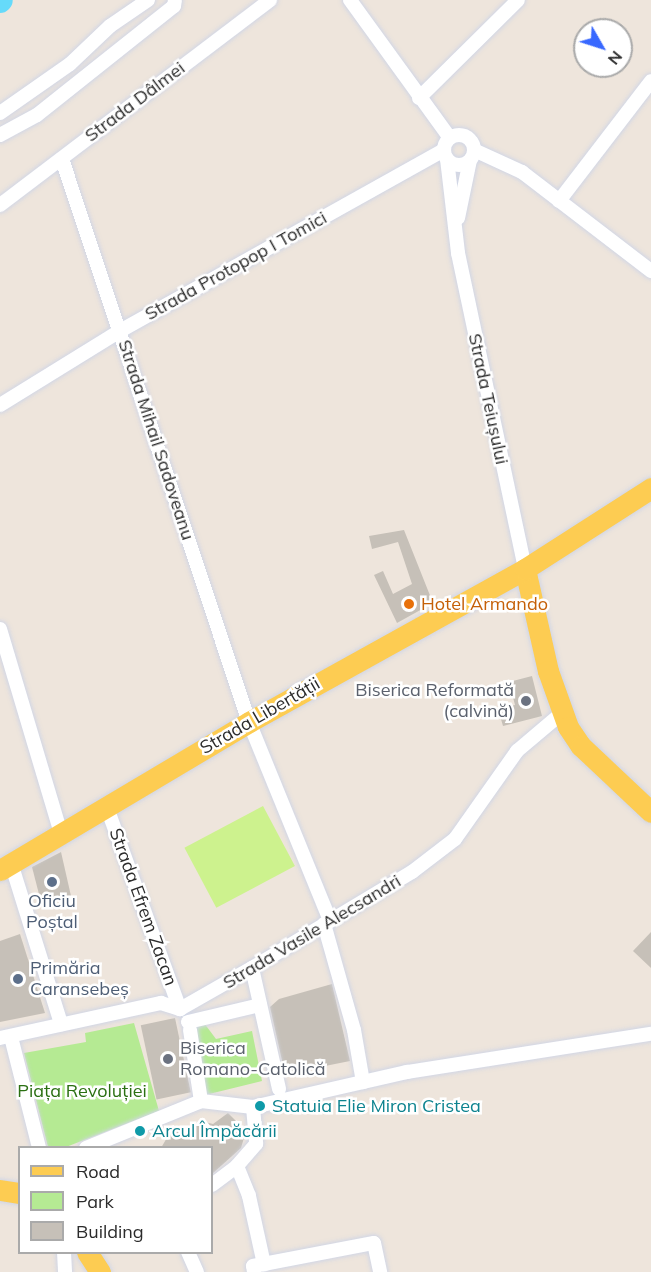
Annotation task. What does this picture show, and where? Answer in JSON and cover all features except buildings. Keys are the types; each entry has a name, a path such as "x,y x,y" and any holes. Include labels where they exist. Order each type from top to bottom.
{"main road":[{"name":"Strada Libertății","path":"6,866 249,722 525,569 651,488"},
{"path":"525,569 562,713 581,746 651,812"},
{"path":"0,1190 18,1193"},
{"path":"88,1254 100,1272"}],"street":[{"path":"0,113 148,0"},
{"path":"0,135 37,115 174,6 176,0"},
{"name":"Strada Dâlmei","path":"0,205 270,0"},
{"path":"350,0 419,98 447,149 459,165 472,155"},
{"path":"419,98 518,0"},
{"path":"560,201 651,81"},
{"path":"447,149 468,138 472,155"},
{"name":"Strada Teiușului","path":"447,149 455,229 525,569"},
{"name":"Strada Protopop I Tomici","path":"0,405 120,331 447,149"},
{"path":"472,155 509,164 651,271"},
{"name":"Strada Teiușului","path":"455,229 472,155"},
{"name":"Strada Mihail Sadoveanu","path":"62,159 249,722 327,922 354,1030 363,1082"},
{"path":"0,629 61,833"},
{"name":"Strada Vasile Alecsandri","path":"180,1009 412,872 454,839 517,751 562,713"},
{"name":"Strada Efrem Zacan","path":"106,805 180,1009"},
{"path":"6,866 61,1024"},
{"path":"252,968 279,1089"},
{"path":"38,1146 6,1038 161,1003 180,1009"},
{"path":"201,1101 189,1026 260,1005"},
{"path":"95,1146 112,1142 201,1101 254,1107 363,1082 651,1034"},
{"path":"213,1184 237,1166 256,1144 254,1107"},
{"path":"237,1166 249,1196 257,1267 374,1243 380,1272"},
{"path":"64,1254 65,1272"},
{"path":"189,1254 197,1272"}],"green space":[{"path":"263,806 295,866 216,908 184,848"},
{"name":"Piața Revoluției","path":"134,1023 159,1111 69,1146 48,1146 24,1053 86,1042 85,1033"},
{"path":"204,1023 216,1039 252,1031 262,1081 205,1095 192,1026"}],"place":[{"name":"Hotel Armando","path":"409,604"},
{"name":"Biserica Reformată (calvină)","path":"526,701"},
{"name":"Oficiu Poștal","path":"52,882"},
{"name":"Primăria Caransebeș","path":"18,979"},
{"name":"Biserica Romano-Catolică","path":"168,1059"},
{"name":"Statuia Elie Miron Cristea","path":"260,1106"},
{"name":"Arcul Împăcării","path":"140,1131"}]}
